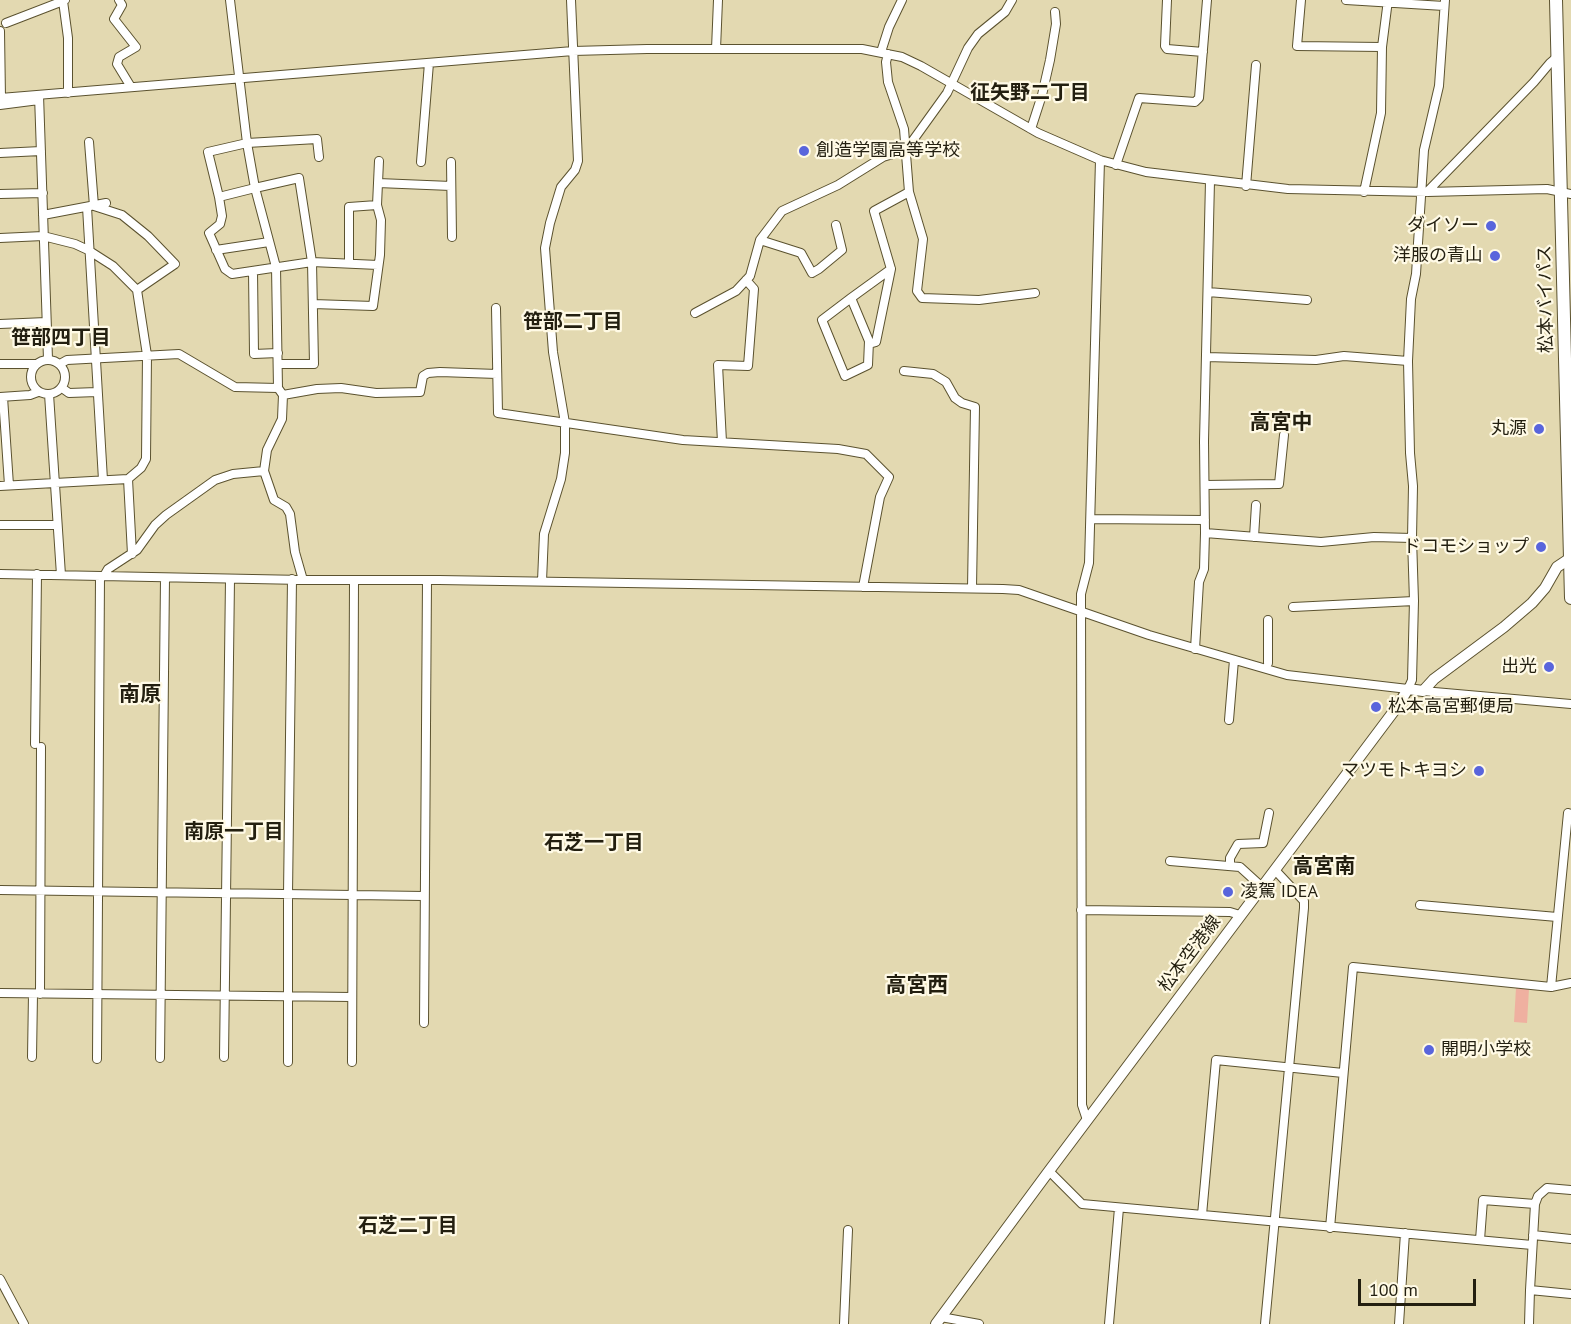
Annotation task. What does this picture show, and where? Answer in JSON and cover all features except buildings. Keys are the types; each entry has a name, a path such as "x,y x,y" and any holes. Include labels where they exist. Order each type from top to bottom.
{"highway":[{"name":"松本バイパス","path":"1556,0 1557,57 1566,192 1571,598"}],"main road":[{"path":"1408,689 1423,691 1434,679 1504,627 1532,603 1545,588 1557,567 1569,559"},
{"name":"松本空港線","path":"938,1321 1408,689"}],"street":[{"path":"119,0 122,5 114,19 136,47 120,57 117,64 131,87"},
{"path":"230,0 247,144 255,188 276,267 282,419 267,450 264,471 274,500 286,507 290,514 295,552 303,580"},
{"path":"542,581 544,534 561,480 565,453 565,423 553,352 545,248 561,187 575,170 578,161 571,0"},
{"path":"902,0 889,27 884,53 888,82 904,129 909,192 923,239 917,291 922,298 979,300 1035,293"},
{"path":"695,313 736,291 750,276 760,240 782,211 837,185 882,157 906,150 952,84 968,48 978,34 1005,12 1012,0"},
{"path":"1167,0 1165,46 1167,49 1203,52"},
{"path":"1116,165 1139,98 1195,102 1199,98 1207,0"},
{"path":"1301,0 1297,46 1382,47"},
{"path":"0,574 1019,590 1195,649 1287,675 1408,689 1412,680 1414,601 1413,486 1408,361 1411,299 1425,192 1424,150 1435,105 1443,52 1442,28 1445,3 1346,0"},
{"path":"39,98 0,98 3,27 61,1 68,38 68,93"},
{"path":"716,48 719,1"},
{"path":"1364,192 1382,113 1382,47 1388,1"},
{"path":"1031,129 1050,60 1056,24 1055,12"},
{"path":"0,105 68,93 131,87 573,51 842,48 884,53 921,66 1031,129 1116,165 1210,181 1288,189 1425,192 1547,189 1566,192"},
{"path":"1425,192 1557,57"},
{"path":"421,162 429,63"},
{"path":"1246,186 1256,65"},
{"path":"39,98 48,359"},
{"path":"319,157 317,139 247,144 208,152 222,216 220,224 209,233 225,269 232,274 312,262 378,265"},
{"path":"89,142 88,250 103,480"},
{"path":"0,153 41,151"},
{"path":"1087,1120 1082,1105 1081,594 1089,563 1091,519 1100,160"},
{"path":"313,304 373,306 381,220 377,205 379,161"},
{"path":"451,162 452,237"},
{"path":"219,197 299,178 312,262 314,364 279,364"},
{"path":"1195,649 1199,582 1204,569 1210,181"},
{"path":"378,183 451,186"},
{"path":"869,344 876,342 891,269 874,211 909,192"},
{"path":"0,194 43,193"},
{"path":"43,215 106,203"},
{"path":"349,263 349,207 377,205"},
{"path":"90,206 122,214 148,236 175,264 137,290"},
{"path":"760,240 801,253 812,273 842,250 836,225"},
{"path":"0,238 43,236 75,244 113,266 137,290 147,355 146,459 141,468 128,478 4,485 1,397 30,395 38,392 50,394 62,388 65,383 65,373 60,364 48,359 36,364 0,364"},
{"path":"216,250 268,242"},
{"path":"851,298 869,341 868,365 845,376 822,320 851,298 891,269"},
{"path":"253,271 254,354 278,353"},
{"path":"722,442 718,365 748,366 753,289 746,280"},
{"path":"1208,292 1307,300"},
{"path":"496,308 498,413 683,440 838,449 866,454 889,477 880,497 862,587"},
{"path":"0,324 46,322"},
{"path":"60,364 67,360 179,354 235,387 281,391 341,388 376,393 420,392 423,376 428,373 497,374"},
{"path":"1206,357 1316,360 1344,356 1408,361"},
{"path":"36,364 31,371 32,383 38,392"},
{"path":"904,370 933,374 946,382 962,403 975,407 972,588"},
{"path":"62,388 69,393 97,392"},
{"path":"50,394 61,575"},
{"path":"1205,485 1279,484 1284,435"},
{"path":"97,1059 102,576 108,569 132,554 155,525 215,480 233,474 264,471"},
{"path":"128,478 132,554"},
{"path":"1254,537 1256,505"},
{"path":"1091,519 1205,520"},
{"path":"0,525 57,525"},
{"path":"1205,533 1321,542 1374,537 1412,538"},
{"path":"32,1057 41,891 37,574"},
{"path":"160,1058 165,578"},
{"path":"224,1057 230,579"},
{"path":"288,1062 292,579"},
{"path":"352,1062 354,580"},
{"path":"424,1023 427,580"},
{"path":"1293,607 1414,601"},
{"path":"1268,620 1268,663"},
{"path":"1229,720 1234,660"},
{"path":"1423,691 1571,704"},
{"path":"1230,866 1230,858 1238,844 1263,843 1269,813"},
{"path":"1551,987 1568,813 1571,814"},
{"path":"1170,861 1240,867 1262,887"},
{"path":"1265,1324 1304,901 1275,870"},
{"path":"0,890 424,896"},
{"path":"1420,905 1557,918"},
{"path":"1081,910 1230,912 1240,915"},
{"path":"1330,1228 1353,967 1551,987 1571,983"},
{"path":"0,993 352,997"},
{"path":"1202,1215 1216,1060 1343,1072"},
{"path":"1049,1171 1082,1204 1532,1245"},
{"path":"1528,1324 1535,1204 1538,1196 1547,1188 1571,1190"},
{"path":"1480,1240 1483,1200 1535,1204"},
{"path":"1109,1324 1119,1208"},
{"path":"844,1324 848,1230"},
{"path":"1399,1324 1406,1233"},
{"path":"1533,1235 1571,1239"},
{"path":"0,1279 24,1324"},
{"path":"1530,1290 1571,1294"},
{"path":"938,1321 979,1324"}],"shaded area":[{"path":"1516,988 1529,989 1527,1023 1514,1022"}],"place":[{"name":"創造学園高等学校","path":"804,151"},
{"name":"ダイソー","path":"1491,226"},
{"name":"洋服の青山","path":"1495,256"},
{"name":"丸源","path":"1539,429"},
{"name":"ドコモショップ","path":"1541,547"},
{"name":"出光","path":"1549,667"},
{"name":"松本高宮郵便局","path":"1376,707"},
{"name":"マツモトキヨシ","path":"1479,771"},
{"name":"凌駕 IDEA","path":"1228,892"},
{"name":"開明小学校","path":"1429,1050"}],"district":[{"name":"征矢野二丁目","path":"1030,93"},
{"name":"笹部二丁目","path":"573,322"},
{"name":"笹部四丁目","path":"61,338"},
{"name":"高宮中","path":"1281,423"},
{"name":"南原","path":"140,695"},
{"name":"南原一丁目","path":"234,832"},
{"name":"石芝一丁目","path":"594,843"},
{"name":"高宮南","path":"1324,867"},
{"name":"高宮西","path":"917,986"},
{"name":"石芝二丁目","path":"408,1226"}]}
